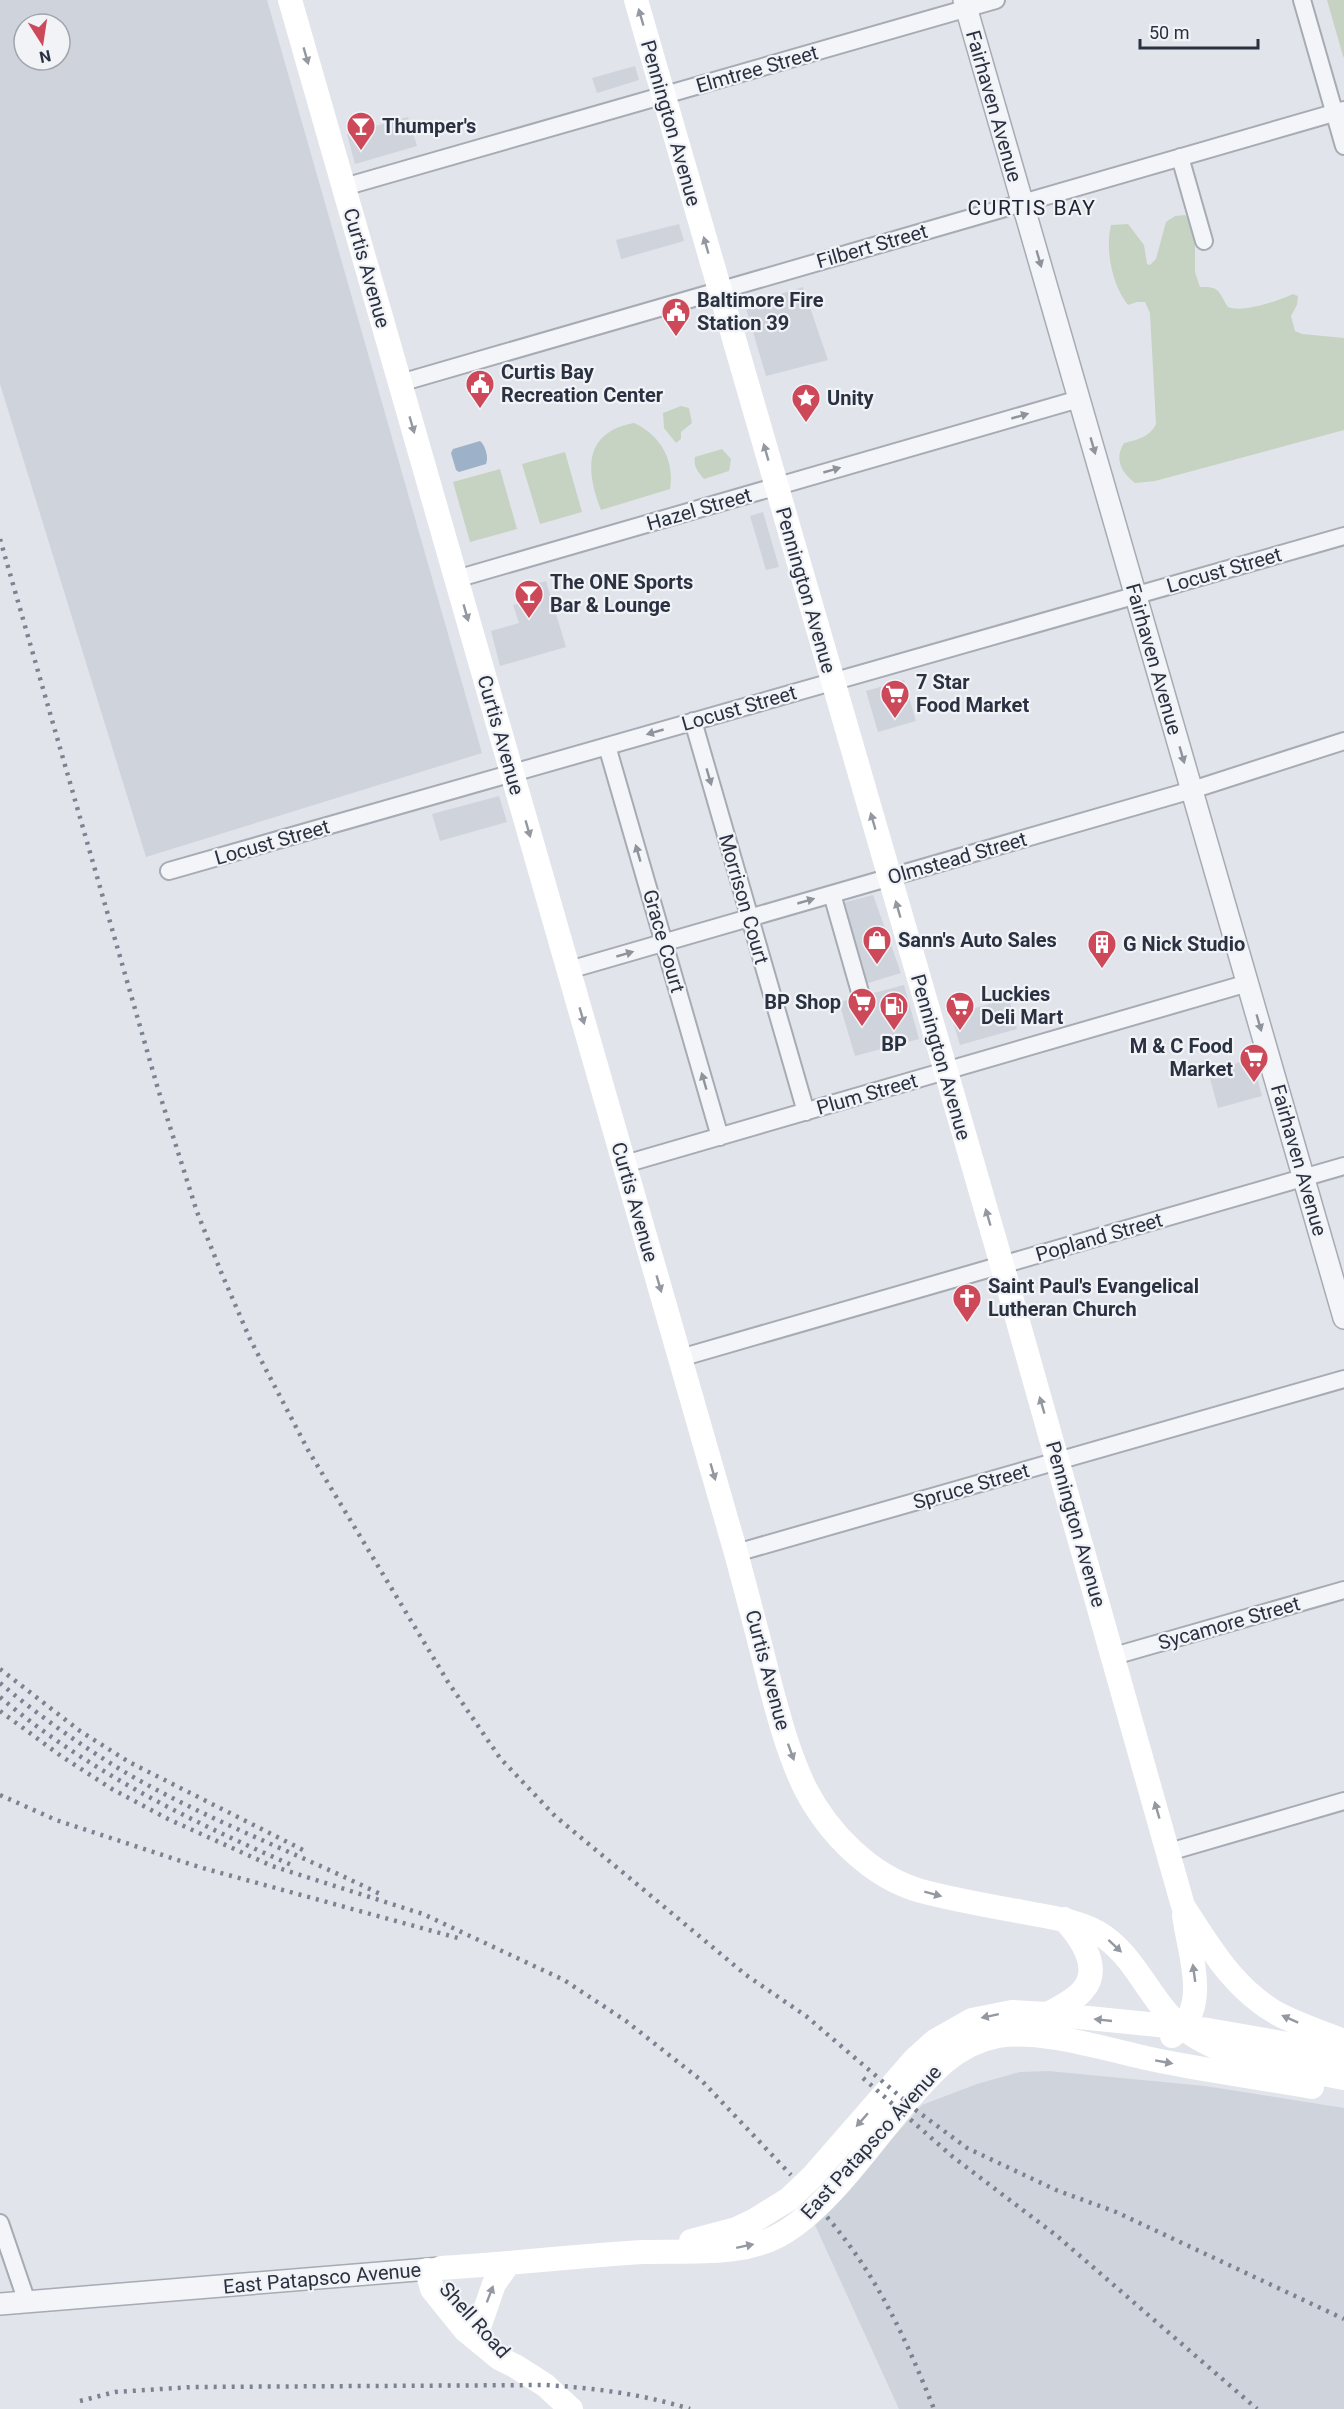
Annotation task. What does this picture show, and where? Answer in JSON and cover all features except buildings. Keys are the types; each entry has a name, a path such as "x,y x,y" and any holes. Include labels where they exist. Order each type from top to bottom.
{"main road":[{"name":"Curtis Avenue","path":"290,0 681,1359 790,1753 806,1788 825,1820 855,1852 879,1873 915,1889 950,1899 1064,1919 1095,1931 1113,1942 1126,1956 1182,2029 1206,2043 1250,2058 1344,2078"},
{"name":"Pennington Avenue","path":"636,0 1002,1265 1183,1906 1217,1958 1232,1977 1255,1998 1280,2014 1344,2041"},
{"path":"1182,2029 1192,2010 1196,1991 1183,1906"},
{"path":"1046,2025 1084,1989 1089,1976 1090,1960 1085,1947 1079,1935 1064,1919"},
{"name":"East Patapsco Avenue","path":"434,2269 645,2252 736,2229 789,2199 813,2176 915,2059 935,2041 972,2020 994,2015 1012,2012 1160,2061 1344,2092"},
{"name":"East Patapsco Avenue","path":"1046,2025 1208,2030 1344,2054"},
{"path":"479,2327 489,2295 508,2264"},
{"name":"Shell Road","path":"434,2269 452,2289 479,2327 505,2352 515,2366"},
{"name":"Shell Road","path":"434,2269 432,2289 465,2330 499,2358 545,2385 571,2409"}],"street":[{"name":"Elmtree Street","path":"344,187 663,95 965,4 996,0"},
{"path":"1302,0 1339,111 1344,146"},
{"name":"Fairhaven Avenue","path":"965,4 1344,1318"},
{"name":"Filbert Street","path":"400,383 1339,111"},
{"path":"1180,158 1204,241"},
{"name":"Hazel Street","path":"456,579 1079,399"},
{"name":"Locust Street","path":"169,871 1344,536"},
{"name":"Morrison Court","path":"693,721 806,1112"},
{"name":"Olmstead Street","path":"569,970 1192,790 1344,741"},
{"name":"Grace Court","path":"607,746 720,1137"},
{"path":"832,894 860,992"},
{"name":"Plum Street","path":"625,1164 1248,983"},
{"name":"Popland Street","path":"681,1359 1344,1166"},
{"name":"Spruce Street","path":"736,1553 1344,1379"},
{"name":"Sycamore Street","path":"1114,1656 1344,1590"},
{"path":"1169,1852 1344,1801"},
{"path":"0,2223 27,2302"},
{"name":"East Patapsco Avenue","path":"0,2304 434,2269"}],"shaded area":[{"path":"0,0 267,0 482,753 146,857 0,384"},
{"path":"635,66 639,80 597,93 592,78"},
{"path":"408,117 417,146 355,164 347,134"},
{"path":"679,224 684,241 621,259 616,240"},
{"path":"803,287 828,360 766,376 745,305"},
{"path":"763,512 779,567 766,570 750,516"},
{"path":"546,581 566,647 500,666 491,631 519,623 513,605 530,601 526,586"},
{"path":"904,680 916,721 878,732 866,691"},
{"path":"499,796 507,822 440,841 432,814"},
{"path":"873,895 901,973 865,984 842,903"},
{"path":"904,985 919,1039 855,1056 839,1002"},
{"path":"1009,998 1017,1029 960,1045 951,1015"},
{"path":"1252,1059 1262,1096 1218,1108 1208,1071"},
{"path":"1048,2071 1205,2086 1344,2108 1344,2409 899,2409 815,2225 922,2105 977,2084 1020,2072"}],"green space":[{"path":"1327,0 1344,0 1344,58 1343,56"},
{"path":"1185,215 1195,226 1195,272 1200,287 1215,289 1228,307 1234,308 1260,305 1293,294 1298,296 1297,305 1291,316 1295,331 1302,334 1344,338 1344,430 1155,481 1135,483 1123,470 1119,460 1124,443 1147,435 1156,424 1150,313 1145,302 1128,305 1122,297 1111,267 1109,235 1111,225 1128,224 1144,245 1147,264 1150,265 1156,259 1166,222 1175,216"},
{"path":"681,406 689,408 692,423 681,432 681,439 676,443 664,428 663,413"},
{"path":"634,423 651,434 664,450 670,468 670,489 601,510 592,481 591,467 597,444 618,428"},
{"path":"722,449 731,459 729,471 704,479 695,466 695,457"},
{"path":"565,452 582,512 540,524 522,464"},
{"path":"500,469 517,529 470,542 453,482"}],"water":[{"path":"480,441 486,451 486,464 459,472 456,470 451,453 453,449"}],"railway":[{"path":"0,539 158,1089 197,1212 221,1272 250,1339 308,1450 448,1682 500,1758 555,1816 746,1975 806,2016 917,2111 967,2148 1056,2190 1116,2212 1344,2319"},
{"path":"0,1669 80,1731 129,1762 303,1850"},
{"path":"0,1683 75,1740 123,1771 185,1805 380,1894"},
{"path":"0,1697 33,1724 104,1771 178,1812 294,1866"},
{"path":"0,1711 61,1756 112,1789 168,1819 272,1866 423,1914 564,1980 626,2021 702,2081 791,2175"},
{"path":"0,1795 56,1820 199,1867 458,1938"},
{"path":"863,2078 953,2157 1057,2236 1257,2409"},
{"path":"827,2217 861,2262 889,2308 934,2409"},
{"path":"80,2401 115,2392 192,2387 545,2385 618,2392 690,2409"}],"place":[{"name":"Thumper's","path":"361,152"},
{"name":"Baltimore Fire Station 39","path":"676,338"},
{"name":"Curtis Bay Recreation Center","path":"480,410"},
{"name":"Unity","path":"806,424"},
{"name":"The ONE Sports Bar & Lounge","path":"529,620"},
{"name":"7 Star Food Market","path":"895,720"},
{"name":"Sann's Auto Sales","path":"877,966"},
{"name":"G Nick Studio","path":"1102,970"},
{"name":"BP Shop","path":"862,1028"},
{"name":"BP","path":"894,1032"},
{"name":"Luckies Deli Mart","path":"960,1032"},
{"name":"M & C Food Market","path":"1254,1084"},
{"name":"Saint Paul's Evangelical Lutheran Church","path":"967,1324"}],"district":[{"name":"CURTIS BAY","path":"1032,208"}]}
